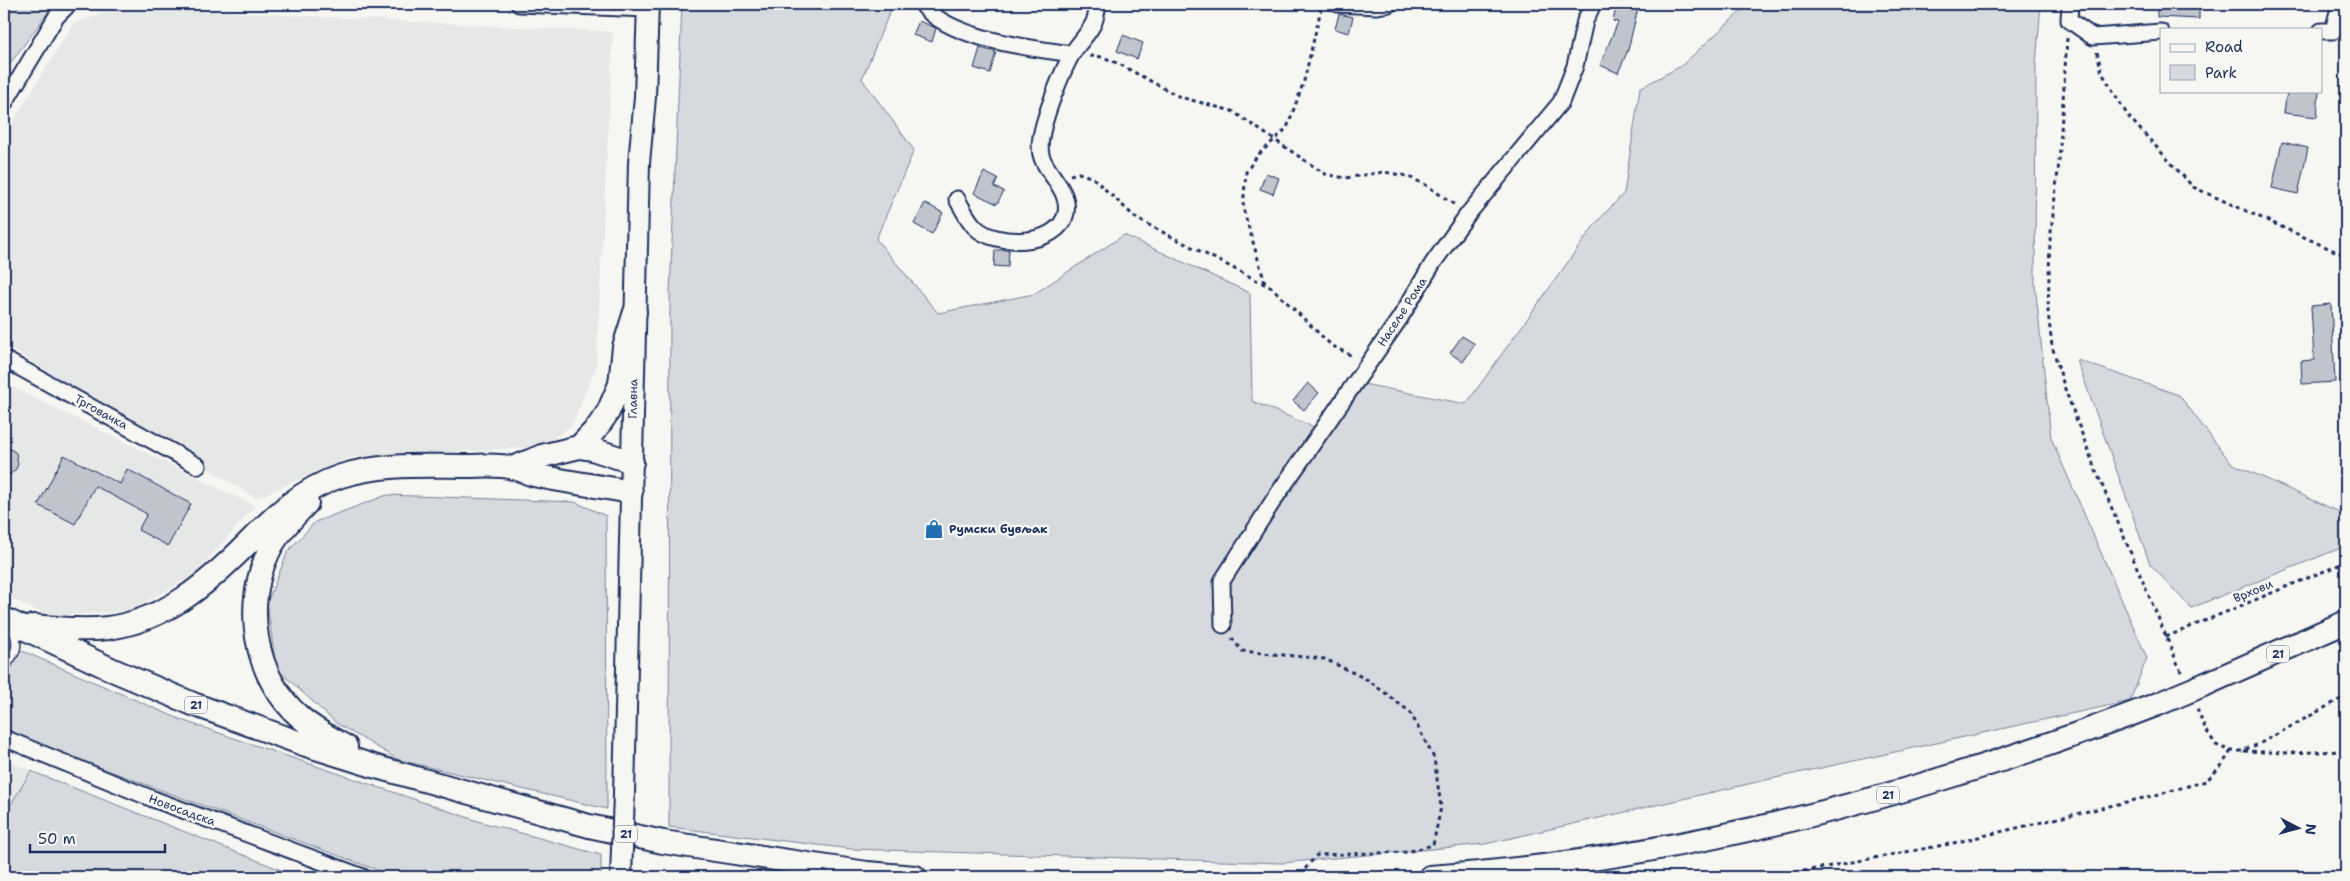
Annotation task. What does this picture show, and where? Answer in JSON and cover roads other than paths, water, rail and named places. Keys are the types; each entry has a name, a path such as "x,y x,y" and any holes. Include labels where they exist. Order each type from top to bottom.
{"main road":[{"name":"Главна","path":"621,877 639,163 645,96 648,6"},
{"path":"579,447 597,428 613,402 621,376 624,347 635,312"},
{"path":"513,468 542,456 579,447 592,449 632,462"},
{"path":"12,622 85,629 108,628 130,624 168,609 182,601 211,578 281,509 306,492 350,474 394,466 513,468 532,474 631,492"},
{"path":"325,484 281,533 266,559 255,599 258,644 271,680 287,704 320,733 380,768"},
{"name":"21","path":"12,622 114,671 194,704 303,744 380,768 589,826 663,842 867,873 915,877"},
{"name":"21","path":"1430,877 1610,856 1722,834 1855,804 1986,766 2082,733 2208,684 2346,622"}],"street":[{"path":"4,104 56,17 70,4"},
{"path":"519,4 648,6"},
{"path":"922,4 936,18 957,29 1012,45 1072,54"},
{"path":"957,199 976,228 989,236 1022,240 1037,239 1052,234 1060,228 1066,212 1066,200 1041,157 1040,141 1044,122 1072,54 1094,22 1098,4"},
{"path":"1336,4 1376,6 1389,4"},
{"name":"Насеље Рома","path":"1223,625 1222,581 1275,498 1400,318 1433,263 1468,214 1561,102 1575,66 1586,21 1593,4"},
{"path":"2070,4 2069,20 2093,37 2160,32"},
{"path":"2322,31 2333,31 2340,4"},
{"name":"Трговачка","path":"4,359 198,466"},
{"name":"Новосадска","path":"4,738 153,799 364,877"}],"lane":[{"path":"4,668 16,652 17,640 12,622"}],"place":[{"name":"Румски бувљак","path":"934,529"}]}
